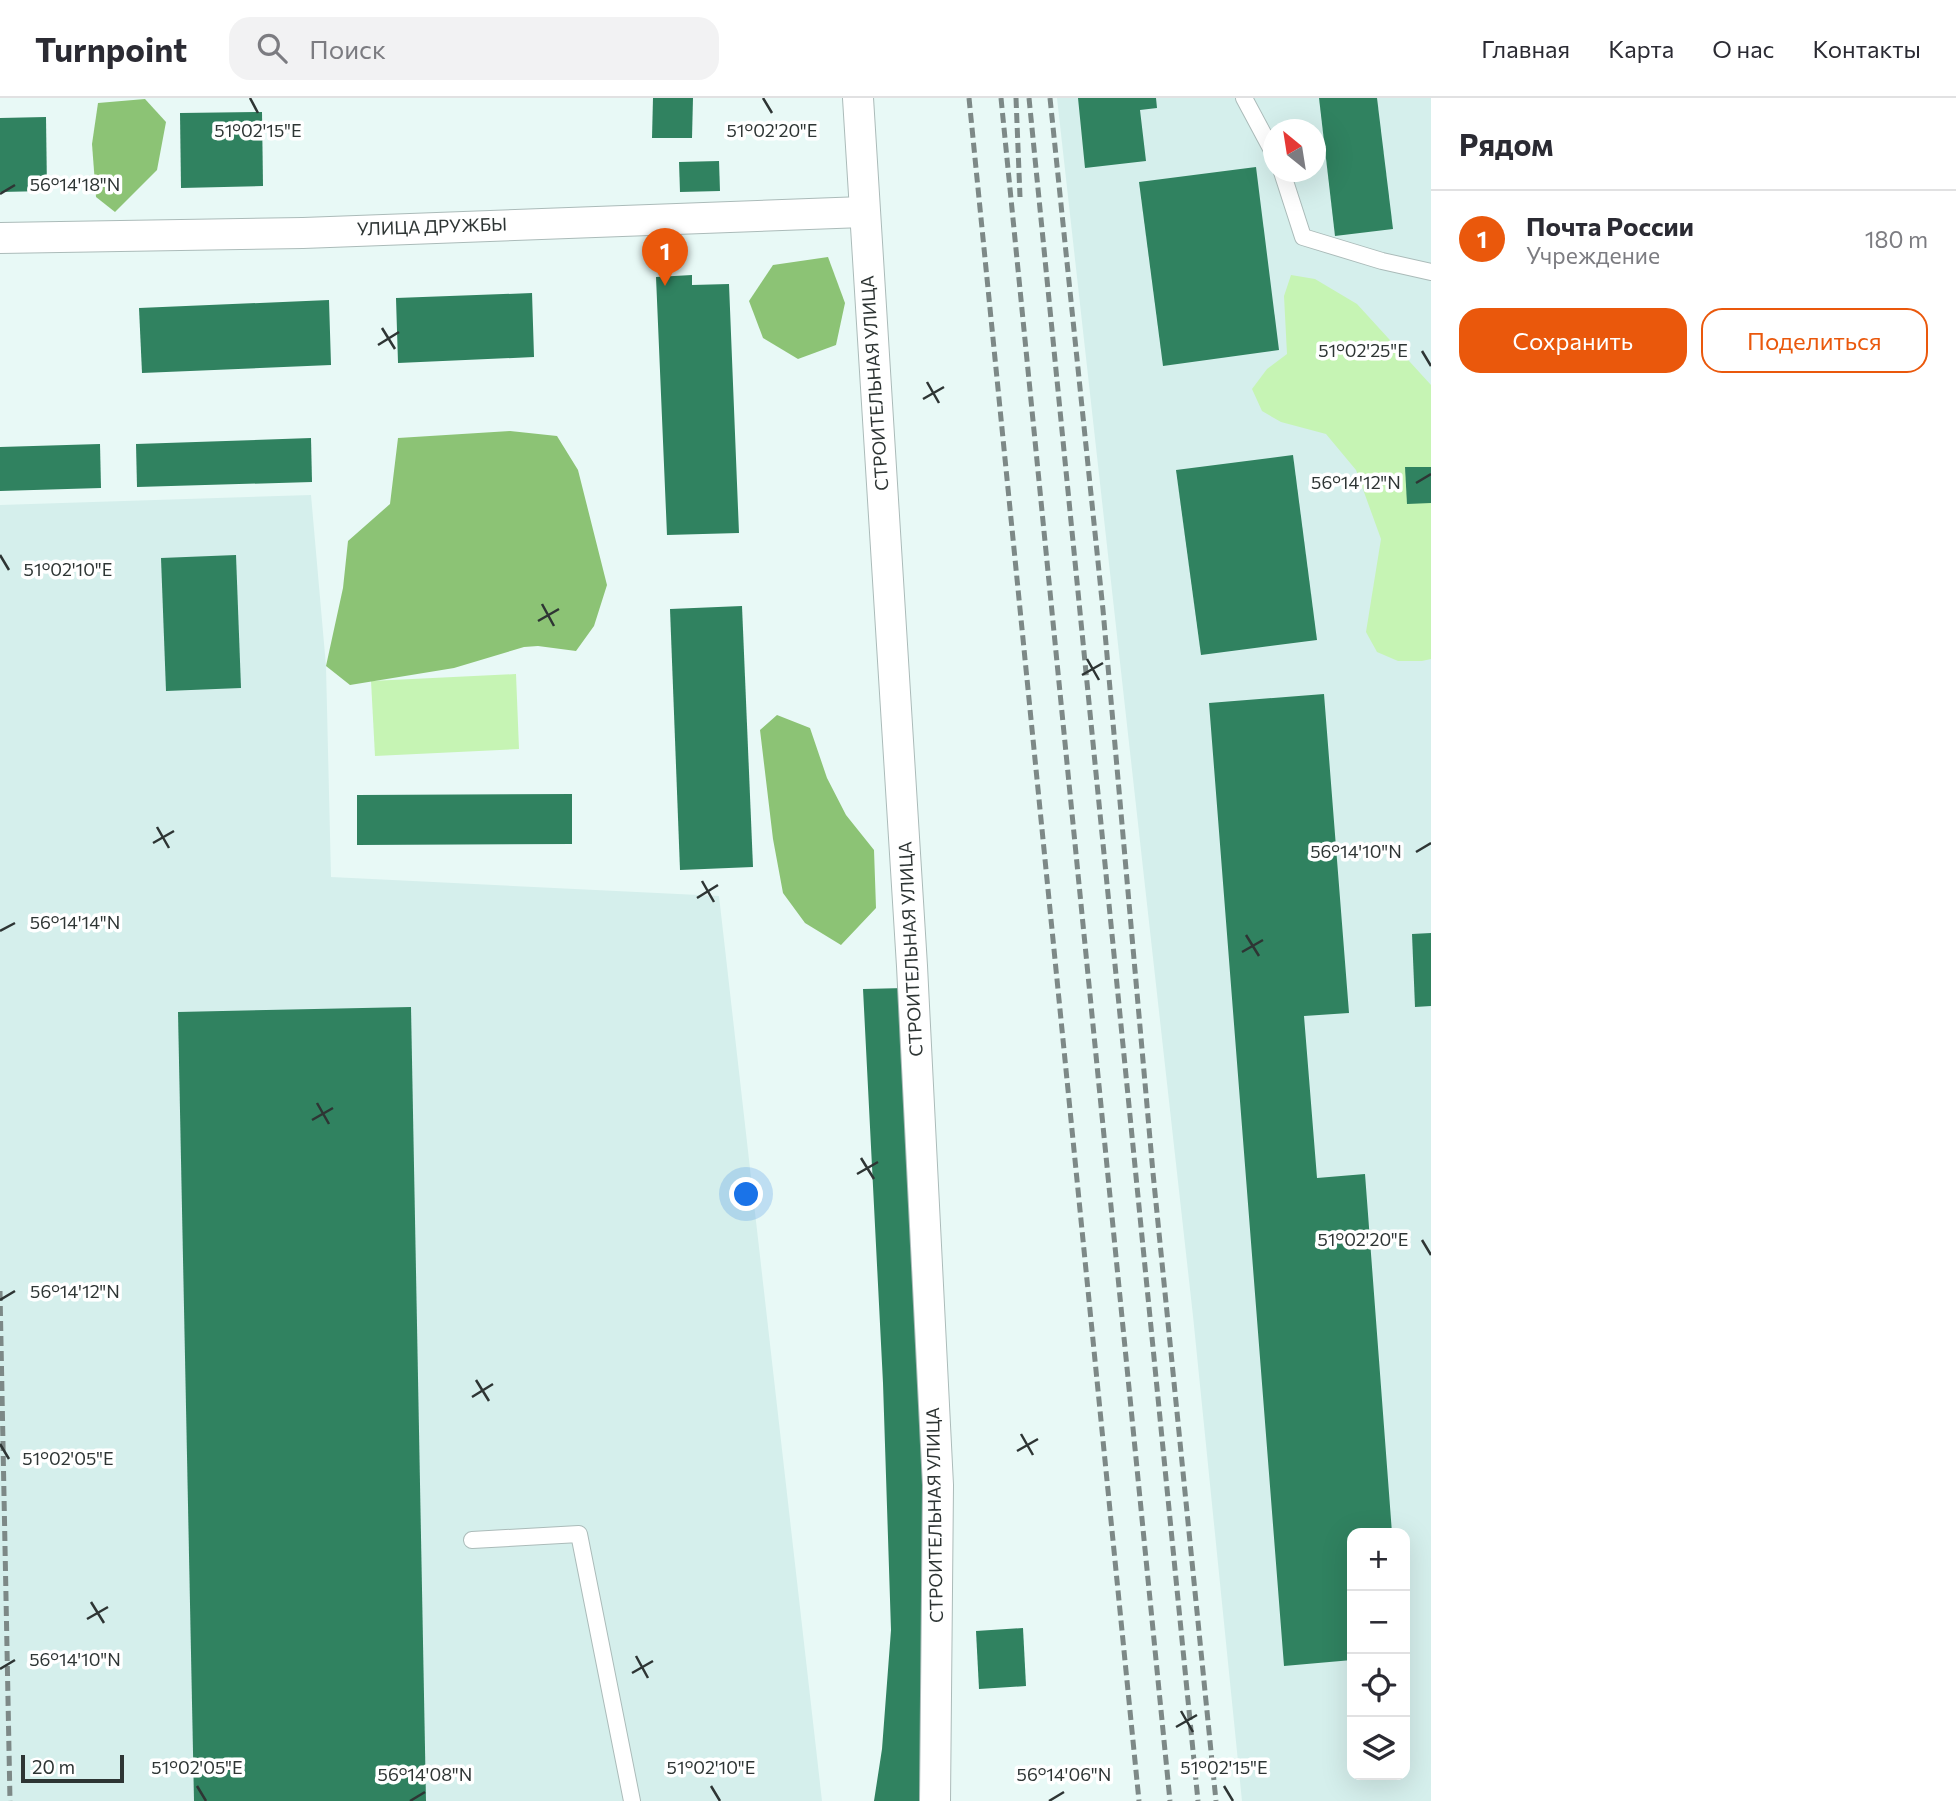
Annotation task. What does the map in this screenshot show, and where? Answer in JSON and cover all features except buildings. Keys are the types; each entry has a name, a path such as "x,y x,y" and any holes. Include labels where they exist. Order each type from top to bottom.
{"street":[{"name":"СТРОИТЕЛЬНАЯ УЛИЦА","path":"858,98 912,966 937,1457 935,1801"},
{"name":"УЛИЦА ДРУЖБЫ","path":"0,238 303,233 863,212"}],"lane":[{"path":"1244,98 1263,135"},
{"path":"1285,182 1303,237 1382,261 1431,272"},
{"path":"472,1540 579,1534 632,1801"}],"shaded area":[{"path":"1057,98 1431,98 1431,1801 1242,1801 1193,1316"},
{"path":"311,495 326,666 331,877 719,896 822,1801 0,1801 0,505"}],"green space":[{"path":"145,99 166,122 157,170 115,212 96,197 92,144 98,103"},
{"path":"828,257 845,303 836,345 798,359 763,338 749,301 773,265"},
{"path":"1291,275 1315,279 1357,304 1431,385 1431,659 1398,661 1377,652 1366,632 1381,539 1356,470 1326,434 1281,422 1262,411 1252,389 1267,369 1287,354 1284,296"},
{"path":"510,431 557,436 578,470 607,585 594,626 576,651 524,647 454,668 350,685 326,666 343,588 348,541 390,504 398,438"},
{"path":"516,674 519,749 375,756 371,681"},
{"path":"777,715 810,728 827,778 846,815 874,850 876,908 841,945 805,923 783,893 773,839 760,730"}],"railway":[{"path":"969,98 1139,1801"},
{"path":"1001,98 1170,1801"},
{"path":"1016,98 1020,197"},
{"path":"1029,98 1198,1801"},
{"path":"1050,98 1103,610 1153,1173 1216,1801"},
{"path":"0,1291 10,1801"}],"place":[{"name":"Почта России","path":"665,286"}]}
